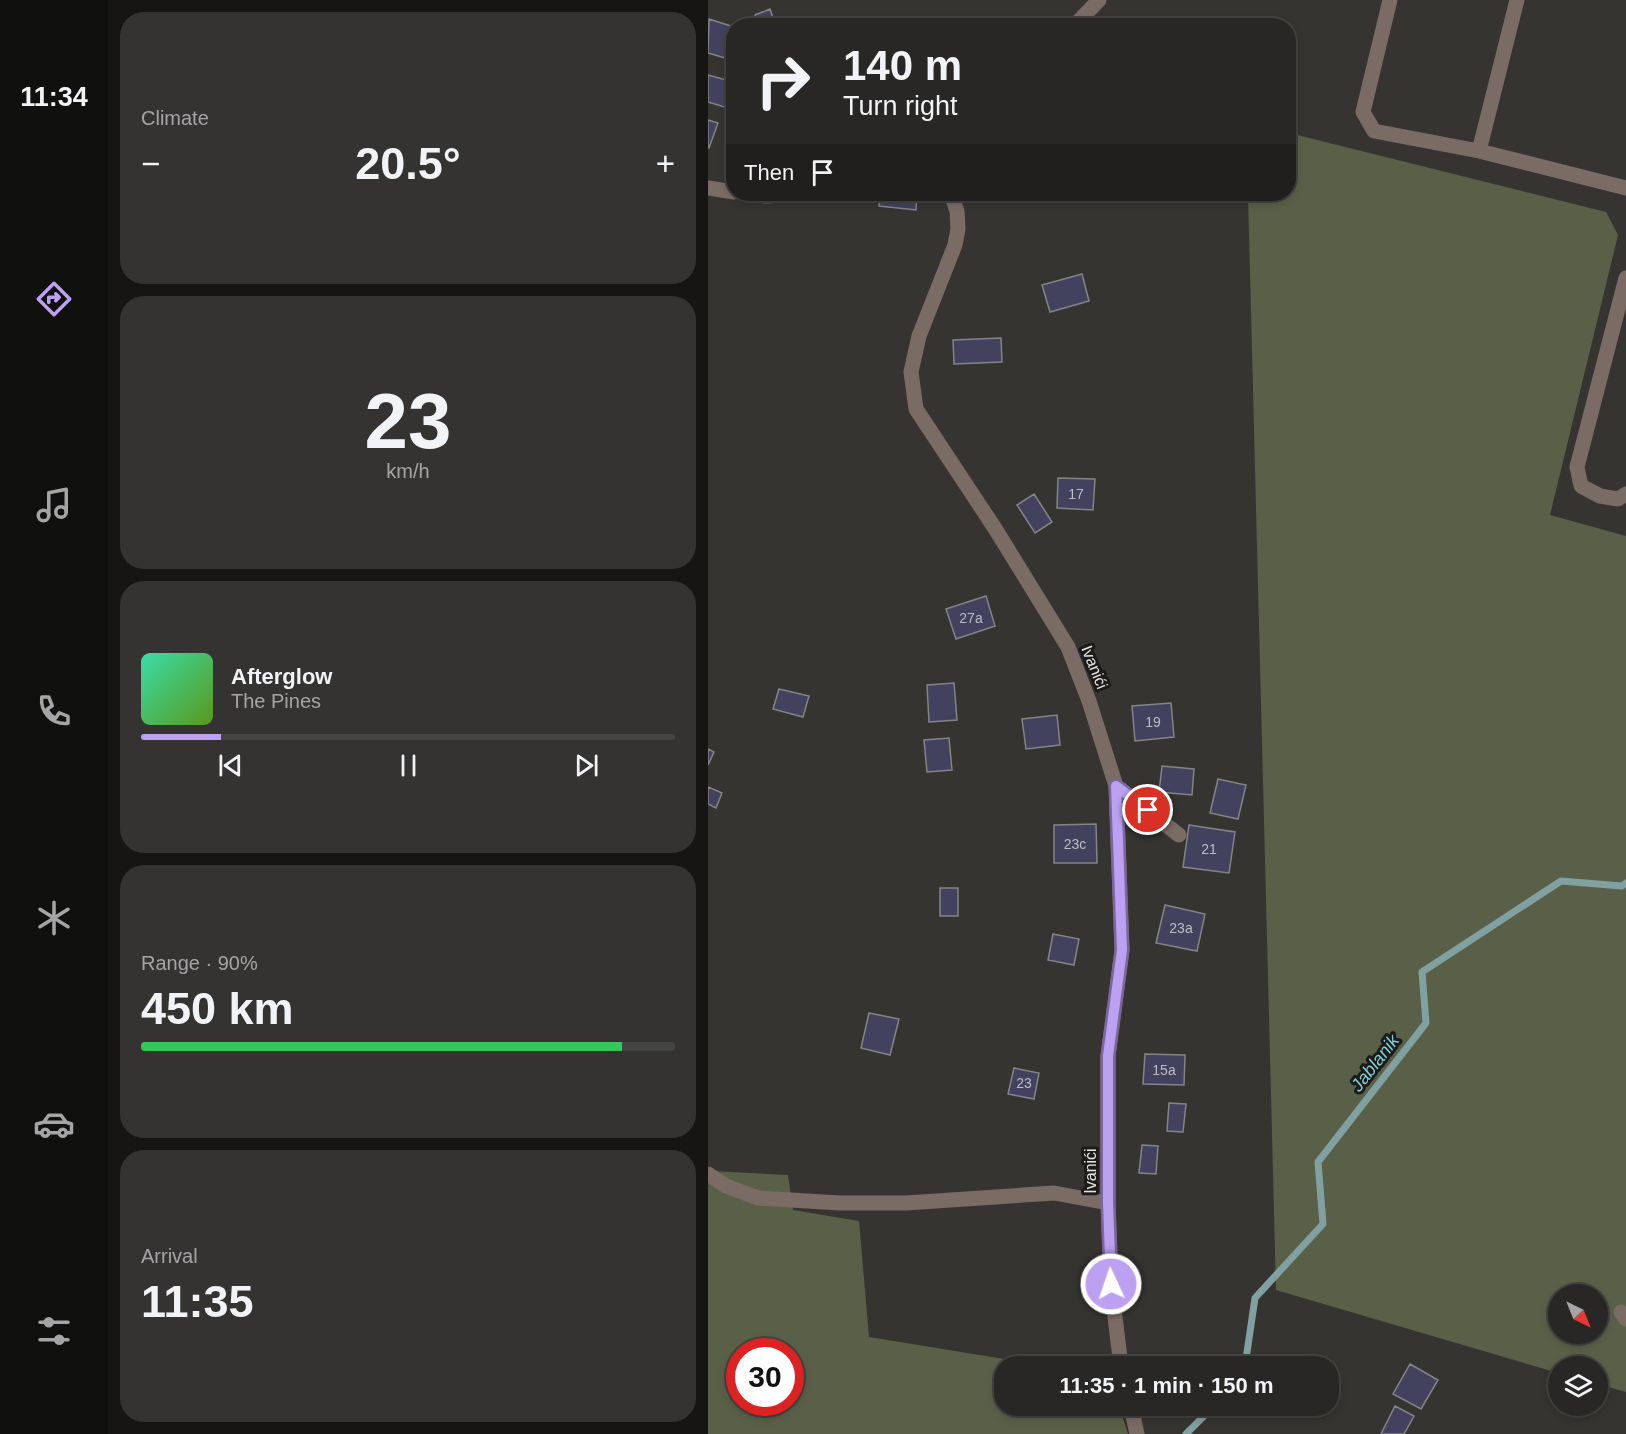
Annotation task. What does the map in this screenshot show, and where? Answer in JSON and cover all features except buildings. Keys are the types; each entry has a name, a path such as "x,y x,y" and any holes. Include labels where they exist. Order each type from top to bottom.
{"street":[{"path":"1082,18 1100,0"},
{"path":"1390,0 1363,112 1374,131 1479,151 1626,188"},
{"path":"1479,151 1516,0"},
{"path":"708,188 726,191"},
{"name":"Ivanići","path":"953,201 957,211 958,229 955,245 917,345 911,372 916,409 996,530 1068,647 1089,701 1116,786 1122,950 1108,1056 1108,1203 1111,1284 1120,1356"},
{"path":"1626,278 1577,467 1581,486 1600,496 1618,499 1626,494"},
{"path":"1116,786 1179,835"},
{"name":"Ivanići","path":"708,1174 726,1186 758,1198 840,1203 906,1203 1054,1193 1108,1203"},
{"path":"1133,1416 1137,1434"}],"green space":[{"path":"1296,135 1606,212 1618,235 1550,515 1626,536 1626,1392 1608,1387 1608,1356 1548,1356 1548,1370 1276,1290 1248,201 1296,201"},
{"path":"708,1168 711,1171 788,1175 793,1210 859,1221 869,1337 994,1357 994,1416 1122,1416 1128,1434 708,1434"}],"waterway":[{"name":"Jablanik","path":"1246,1356 1255,1298 1323,1224 1318,1162 1426,1023 1422,972 1561,881 1622,886 1626,883"},
{"name":"Jablanik","path":"1186,1434 1204,1416"}],"route":[{"path":"1111,1284 1108,1203 1108,1056 1122,950 1116,786 1148,810"}]}
